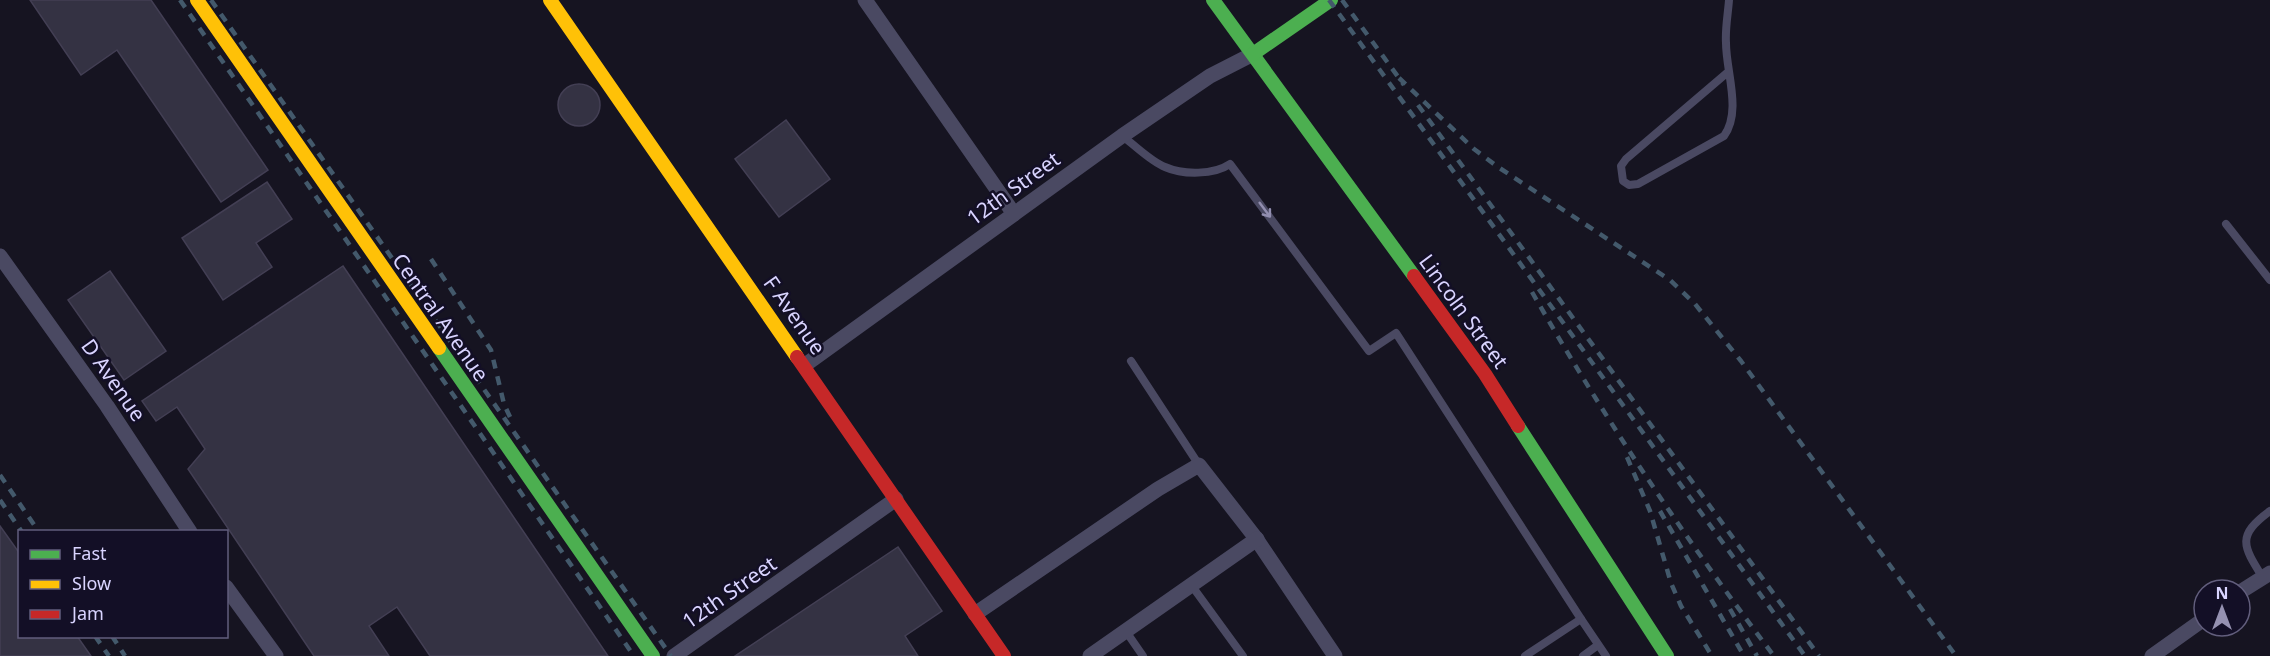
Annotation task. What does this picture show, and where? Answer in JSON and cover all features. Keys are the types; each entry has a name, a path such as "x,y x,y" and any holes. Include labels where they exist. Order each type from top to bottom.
{"street":[{"name":"Central Avenue","path":"197,0 653,656"},
{"name":"F Avenue","path":"550,0 805,365 1004,656"},
{"path":"865,0 1014,214"},
{"name":"Lincoln Street","path":"1213,0 1485,374 1667,656"},
{"path":"1253,54 1331,0"},
{"name":"12th Street","path":"805,365 1122,136 1210,76 1253,54"},
{"name":"D Avenue","path":"0,256 107,406 189,530"},
{"path":"975,614 1158,489 1199,465 1257,539 1335,656"},
{"name":"12th Street","path":"674,656 896,500"},
{"path":"1090,656 1257,539"},
{"path":"2252,584 2266,575"},
{"path":"228,590 276,656"},
{"path":"2152,656 2192,627"}],"lane":[{"path":"1728,72 1626,159 1621,166 1623,181 1629,185 1638,184 1724,136 1731,127 1728,72 1726,43 1729,0"},
{"path":"1122,136 1165,167 1192,172 1219,171 1230,164 1369,351 1396,333 1606,656"},
{"path":"2226,224 2270,280"},
{"path":"1131,361 1199,465"},
{"path":"2266,575 2248,555 2245,543 2247,532 2270,511"},
{"path":"1191,586 1243,656"},
{"path":"1525,656 1581,619"},
{"path":"1125,630 1143,656"},
{"path":"1583,656 1598,645"}],"building":[{"path":"30,0 151,0 268,170 221,202 117,50 81,75"},
{"path":"579,84 594,90 600,105 594,120 579,126 564,120 558,105 564,90"},
{"path":"786,120 830,179 779,217 735,159"},
{"path":"267,182 292,219 256,243 272,267 223,300 182,238"},
{"path":"343,266 608,656 430,656 397,607 369,626 389,656 314,656 188,469 205,449 177,407 156,421 142,401"},
{"path":"110,271 166,351 124,380 68,300"},
{"path":"0,526 18,551 18,638 78,638 91,656 0,656"},
{"path":"898,547 942,611 905,636 918,656 735,656"}],"railway":[{"path":"180,0 634,656"},
{"path":"211,0 671,656"},
{"path":"1329,0 1805,656"},
{"path":"1342,0 1404,85"},
{"path":"1399,78 1474,149 1670,280 1695,304 1741,361 1956,656"},
{"path":"1418,105 1819,656"},
{"path":"431,259 491,350 504,404 510,417"},
{"path":"1532,292 1588,386 1647,478 1709,568 1774,656"},
{"path":"1627,457 1650,511 1671,583 1681,606 1712,656"},
{"path":"0,475 38,530"},
{"path":"0,500 21,530"},
{"path":"1660,511 1744,656"},
{"path":"1730,609 1757,656"},
{"path":"96,638 109,656"},
{"path":"113,638 125,656"}],"traffic: fast":[{"path":"1213,0 1414,276"},
{"path":"1253,54 1331,0"},
{"path":"439,348 653,656"},
{"path":"1518,426 1667,656"}],"traffic: slow":[{"path":"197,0 439,348"},
{"path":"550,0 797,357"}],"traffic: jam":[{"path":"1414,276 1485,374 1518,426"},
{"path":"797,357 1004,656"}]}
